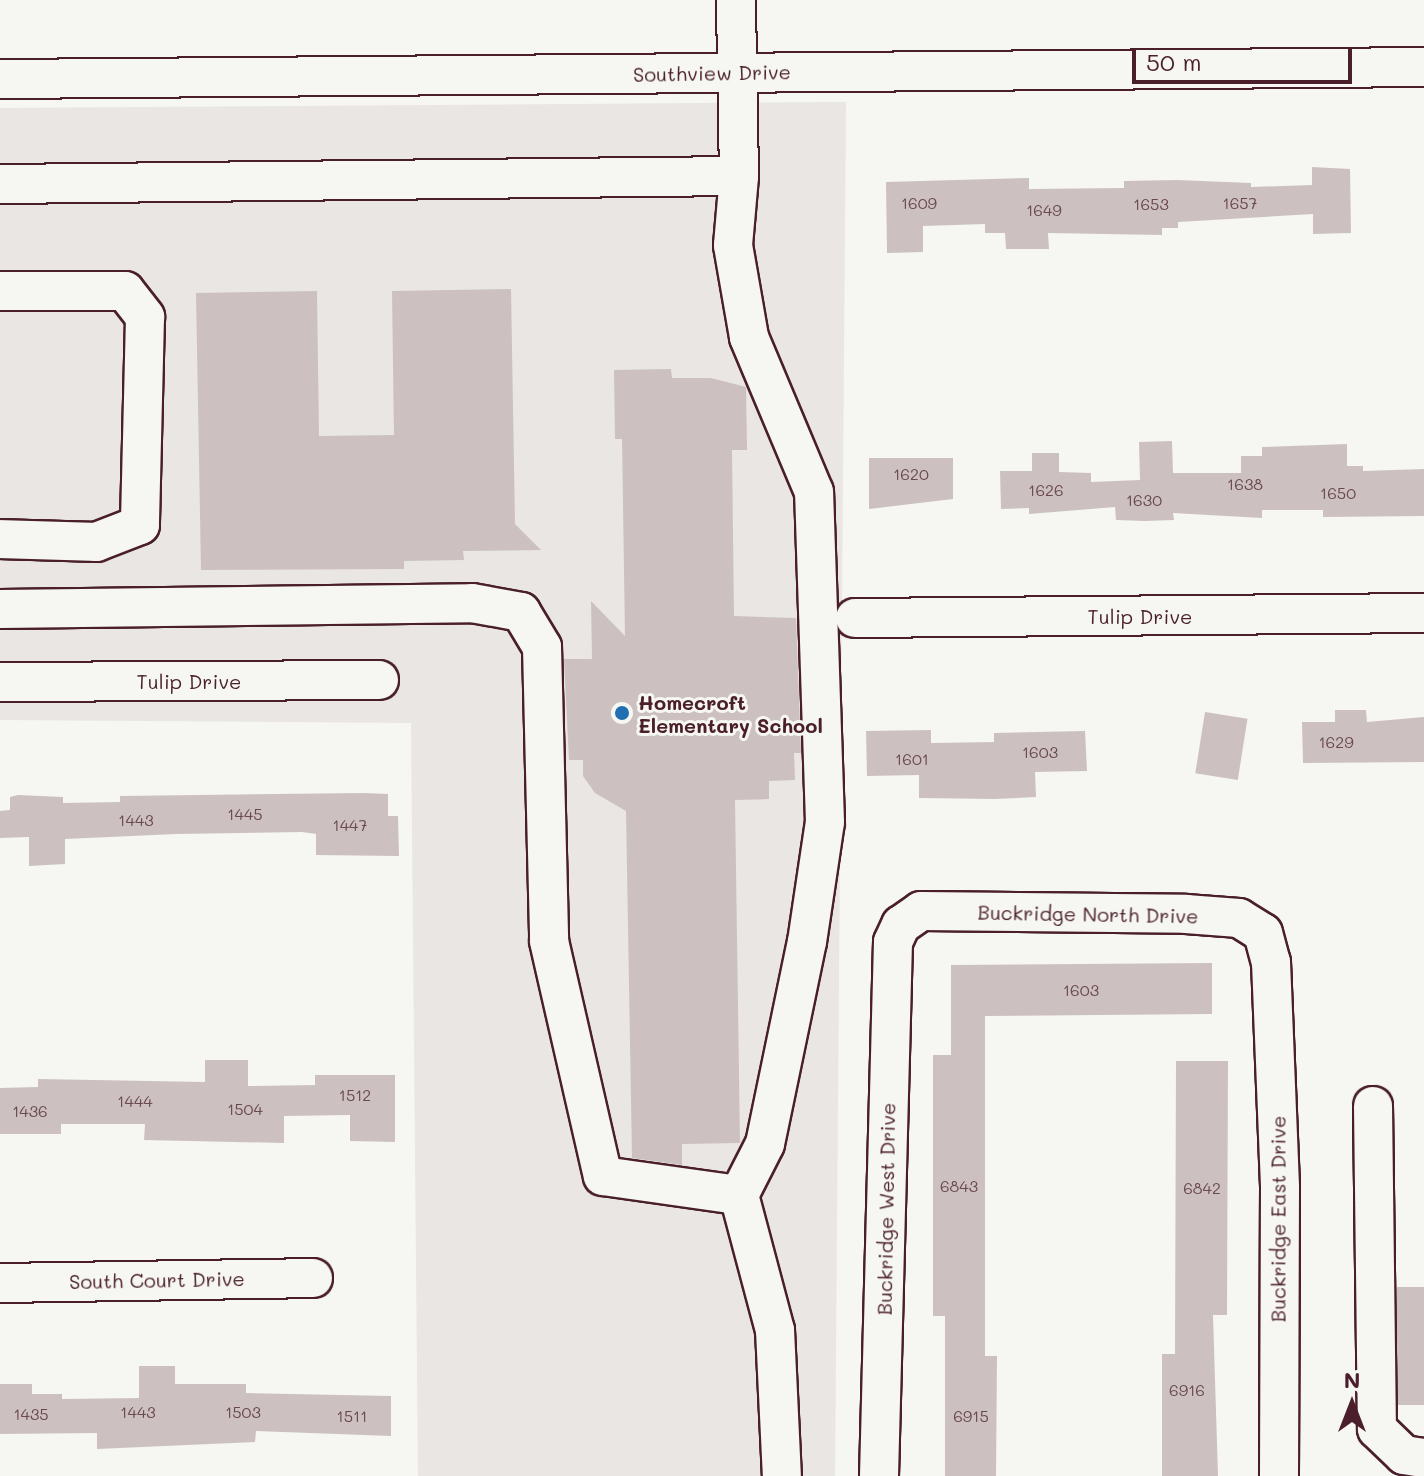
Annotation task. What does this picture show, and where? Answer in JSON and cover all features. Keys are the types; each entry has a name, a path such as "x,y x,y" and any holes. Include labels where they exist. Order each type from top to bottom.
{"street":[{"path":"736,0 739,176 733,245 749,337 814,492 825,822 765,1144 739,1195 775,1330 782,1476"},
{"name":"Southview Drive","path":"0,79 1424,67"},
{"path":"0,184 739,176"},
{"path":"0,291 125,291 145,317 140,525 96,542 0,539"},
{"path":"0,609 472,603 521,612 542,647 549,941 603,1176 739,1195"},
{"name":"Tulip Drive","path":"855,618 1424,613"},
{"name":"Tulip Drive","path":"0,682 379,680"},
{"name":"Buckridge North Drive","path":"893,942 901,925 921,911 1186,914 1239,918 1263,933 1271,962"},
{"name":"Buckridge West Drive","path":"879,1476 893,942"},
{"name":"Buckridge East Drive","path":"1271,962 1280,1188 1279,1476"},
{"path":"1373,1106 1377,1429 1404,1455 1424,1458"},
{"name":"South Court Drive","path":"0,1283 313,1278"}],"shaded area":[{"path":"846,102 835,1476 418,1476 411,723 0,720 0,108"}],"building":[{"path":"1312,167 1350,169 1351,233 1313,234 1313,214 1178,222 1178,228 1162,228 1162,235 1048,233 1049,249 1006,249 1005,233 985,233 985,224 923,226 923,252 887,253 886,182 1029,178 1029,189 1124,188 1124,181 1177,180 1251,183 1251,187 1312,185"},
{"path":"511,289 515,524 541,550 463,551 464,560 404,561 404,569 201,570 196,293 317,291 319,436 394,435 392,291"},
{"path":"671,369 672,378 711,378 746,387 747,450 732,450 734,616 796,618 801,753 794,753 795,780 769,781 769,799 735,800 740,1143 682,1144 682,1165 632,1158 626,811 595,793 583,776 583,760 569,760 564,659 592,659 591,601 625,636 622,439 615,439 614,370"},
{"path":"1172,441 1173,473 1241,473 1241,456 1262,456 1262,447 1347,444 1347,466 1363,466 1363,471 1424,469 1424,516 1323,517 1323,510 1262,510 1262,518 1173,513 1174,520 1145,521 1116,520 1115,507 1029,514 1029,508 1001,509 1000,471 1032,471 1032,453 1059,453 1059,472 1091,473 1091,482 1140,480 1139,442"},
{"path":"869,458 953,458 953,499 869,509"},
{"path":"1335,710 1366,710 1367,722 1424,717 1424,762 1303,763 1302,722 1335,722"},
{"path":"1205,712 1247,719 1238,780 1195,773"},
{"path":"931,730 931,743 994,742 994,733 1085,731 1087,771 1035,772 1036,797 995,799 919,798 919,775 867,776 866,731"},
{"path":"388,794 388,816 398,816 399,856 316,855 316,834 302,832 176,834 65,839 65,864 29,866 29,837 0,838 0,811 10,810 10,797 18,795 63,797 63,803 120,802 120,796"},
{"path":"1212,963 1212,1014 985,1016 985,1356 997,1356 996,1476 945,1476 945,1316 933,1316 933,1055 951,1055 951,965"},
{"path":"205,1060 248,1060 248,1086 315,1085 315,1075 395,1075 395,1142 350,1141 350,1115 284,1116 284,1143 144,1140 145,1124 61,1124 61,1134 0,1134 0,1088 38,1087 38,1079 205,1082"},
{"path":"1176,1061 1228,1061 1227,1315 1213,1315 1218,1476 1162,1476 1162,1354 1175,1354"},
{"path":"1397,1287 1424,1287 1424,1405 1397,1405"},
{"path":"139,1366 175,1366 175,1384 246,1384 246,1393 391,1396 391,1436 256,1431 255,1442 97,1449 97,1433 0,1434 0,1384 32,1384 32,1394 62,1394 62,1399 139,1398"}],"place":[{"name":"Homecroft Elementary School","path":"622,713"}]}
